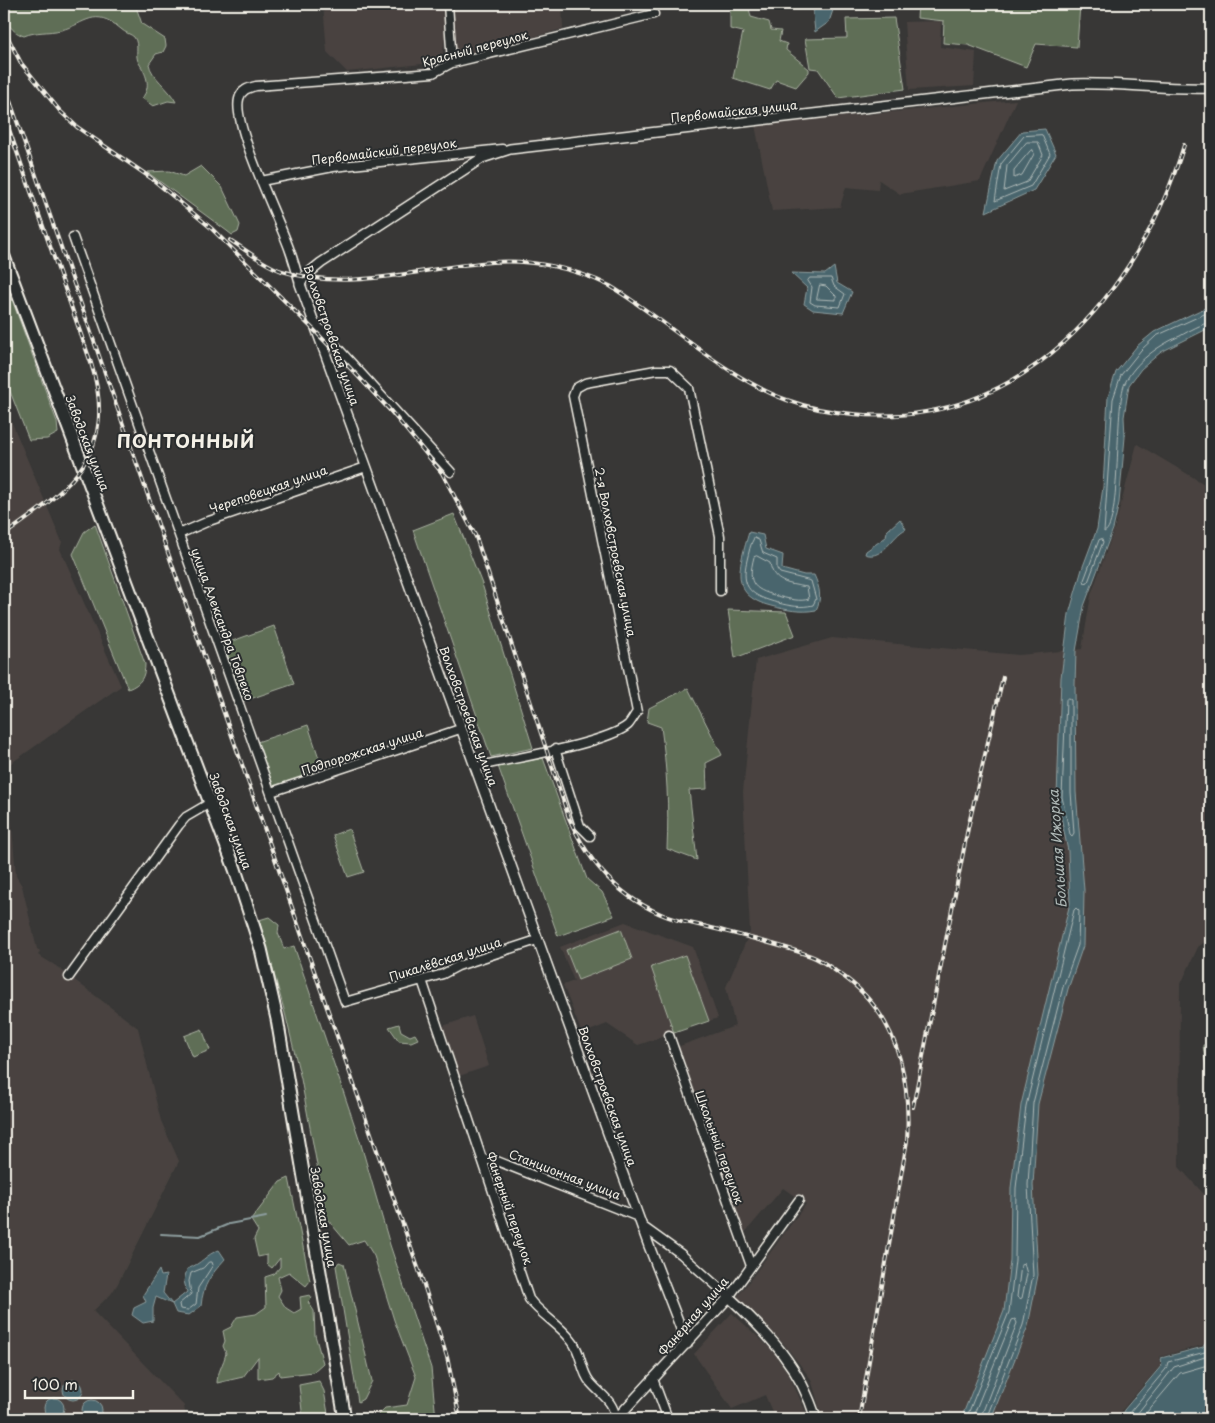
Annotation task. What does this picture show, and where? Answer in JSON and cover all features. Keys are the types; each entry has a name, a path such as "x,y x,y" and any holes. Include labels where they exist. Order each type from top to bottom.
{"main road":[{"name":"Заводская улица","path":"4,257 210,803 252,921 277,1018 345,1419"}],"street":[{"path":"448,4 452,63"},
{"name":"Красный переулок","path":"241,94 243,91 256,86 433,73 452,63 654,14"},
{"name":"Первомайская улица","path":"300,284 305,276 321,263 482,158 510,149 1072,84 1100,82 1171,88 1211,88"},
{"name":"Волховстроевская улица","path":"241,94 238,113 261,181 290,252 460,730 687,1344"},
{"name":"Первомайский переулок","path":"261,181 334,167 510,149"},
{"name":"улица Александра Товпеко","path":"74,237 345,1002 361,998"},
{"path":"313,321 451,472"},
{"name":"2-я Волховстроевская улица","path":"555,749 611,734 627,725 637,712 573,396 576,388 585,383 656,370 670,370 689,388 720,536 720,591"},
{"name":"Череповецкая улица","path":"179,534 209,521 366,468"},
{"name":"Подпорожская улица","path":"271,792 460,730"},
{"path":"475,767 555,749 580,826 590,836"},
{"path":"69,977 179,825 186,817 210,803"},
{"name":"Пикалёвская улица","path":"361,998 422,980 537,940"},
{"name":"Фанерный переулок","path":"422,980 529,1299 538,1310 572,1340 578,1350 584,1372 590,1382 614,1406 616,1419"},
{"name":"Школьный переулок","path":"669,1035 751,1266"},
{"name":"Станционная улица","path":"482,1159 497,1161 541,1177 640,1221 729,1297 766,1332 791,1364 810,1399 816,1419"},
{"name":"Фанерная улица","path":"616,1419 729,1297 799,1200"},
{"path":"653,1379 668,1419"}],"shaded area":[{"path":"323,4 442,4 445,39 441,62 347,72 327,52"},
{"path":"451,4 562,4 563,29 454,58"},
{"path":"941,21 940,47 976,52 974,86 909,90 904,22"},
{"path":"1016,100 980,181 900,194 879,180 878,190 846,187 840,207 772,211 755,125"},
{"path":"4,404 62,542 60,549 121,686 7,766 16,876 22,886 37,949 40,951 38,955 56,966 138,1028 161,1121 179,1161 117,1285 111,1294 93,1311 184,1406 186,1419 4,1419"},
{"path":"1137,444 1211,488 1211,937 1198,947 1180,986 1179,1167 1211,1202 1211,1337 1207,1344 1159,1357 1161,1365 1114,1419 823,1419 811,1379 784,1344 736,1299 806,1204 783,1188 743,1235 677,1047 735,1026 726,987 750,932 743,792 756,660 832,638 1019,655 1082,649 1091,595 1114,530"},
{"path":"625,922 693,947 718,1018 638,1045 607,1024 582,1034 563,985 574,981 560,947"},
{"path":"473,1016 489,1066 459,1076 443,1026"},
{"path":"732,1313 771,1349 788,1373 806,1412 786,1419 775,1419 765,1395 732,1409 694,1354"}],"green space":[{"path":"4,4 102,6 135,4 142,24 165,39 166,46 163,52 156,54 149,64 150,69 176,102 168,101 153,106 142,98 147,89 147,80 137,57 136,40 112,22 97,18 90,19 61,30 33,33 24,36 8,24"},
{"path":"730,4 748,4 751,17 769,22 771,30 781,31 779,41 787,44 786,50 809,69 809,72 796,87 776,80 770,90 733,78 743,32 730,29"},
{"path":"918,4 1080,4 1077,47 1036,44 1026,67 968,45 943,43 944,21 917,18"},
{"path":"894,18 905,89 838,98 818,69 810,68 805,39 847,38 846,19"},
{"path":"201,166 222,187 240,225 238,232 232,235 147,172 169,171 184,176"},
{"path":"4,278 57,422 58,433 47,439 29,440 4,376"},
{"path":"454,514 482,584 533,748 491,757 413,530"},
{"path":"95,524 145,664 141,680 128,689 73,554 84,532"},
{"path":"728,610 786,612 795,635 735,658"},
{"path":"274,626 294,684 244,701 224,644"},
{"path":"688,688 722,755 706,763 707,789 689,790 697,860 667,849 667,788 661,727 647,722 649,708"},
{"path":"308,725 323,770 273,787 257,742"},
{"path":"543,758 587,879 602,892 614,916 558,936 498,766"},
{"path":"349,829 364,872 348,877 333,835"},
{"path":"269,917 279,925 278,933 284,949 294,946 360,1141 390,1245 431,1368 436,1419 374,1419 385,1408 407,1405 416,1377 394,1320 374,1256 364,1240 349,1245 327,1219 301,1079 259,920"},
{"path":"621,929 632,959 578,980 566,950"},
{"path":"685,955 709,1021 674,1033 651,967"},
{"path":"399,1024 401,1031 410,1036 415,1034 418,1039 411,1042 399,1041 389,1027"},
{"path":"202,1029 210,1050 193,1057 184,1036"},
{"path":"1203,1045 1211,1045 1211,1094 1209,1090"},
{"path":"289,1178 310,1281 306,1286 289,1272 278,1277 281,1290 278,1296 286,1308 294,1313 301,1309 300,1297 310,1295 312,1298 308,1302 314,1311 315,1335 323,1363 313,1372 280,1376 279,1371 272,1377 258,1379 258,1357 243,1377 217,1383 226,1353 223,1346 225,1341 223,1331 231,1327 237,1317 256,1314 266,1307 265,1277 274,1274 280,1267 280,1258 272,1268 267,1264 267,1255 258,1257 254,1239 258,1231 251,1220 280,1182"},
{"path":"339,1262 344,1264 372,1381 363,1399 358,1402 336,1266"},
{"path":"319,1381 324,1391 329,1419 303,1419 299,1385"}],"water":[{"path":"818,4 835,4 829,22 815,32 813,12"},
{"path":"1045,129 1056,154 1034,190 986,212 997,161 1022,131"},
{"path":"834,267 837,283 852,292 843,313 813,310 804,304 807,288 791,273 825,274"},
{"path":"1211,305 1211,327 1161,352 1141,369 1129,385 1124,417 1125,437 1119,503 1113,529 1084,606 1076,651 1076,792 1084,890 1083,946 1068,989 1038,1104 1033,1185 1038,1275 1028,1326 991,1419 961,1419 1004,1311 1010,1260 1011,1188 1021,1105 1070,903 1068,851 1057,797 1061,678 1069,614 1082,569 1097,529 1103,487 1108,397 1116,372 1137,346 1154,332"},
{"path":"900,519 906,529 882,551 877,554 865,554 866,551 886,537 887,531"},
{"path":"749,532 763,535 766,549 783,555 782,569 804,575 814,575 820,593 816,610 799,611 783,609 757,601 748,594 742,586 740,567"},
{"path":"219,1250 225,1259 208,1280 201,1306 189,1315 176,1313 172,1304 187,1292 184,1281 187,1269"},
{"path":"159,1270 161,1276 166,1275 163,1293 172,1304 156,1297 153,1308 153,1321 143,1323 132,1315 134,1308 146,1302 143,1295"},
{"path":"1211,1335 1211,1419 1120,1419 1124,1410 1162,1365 1161,1358 1203,1347"},
{"path":"73,1380 80,1383 83,1390 80,1397 73,1400 66,1397 63,1390 66,1383"},
{"path":"54,1398 61,1401 64,1408 61,1415 54,1418 47,1415 44,1408 47,1401"},
{"path":"92,1400 99,1403 102,1410 99,1417 92,1420 85,1417 82,1410 85,1403"}],"waterway":[{"path":"161,1234 200,1236 229,1224 266,1217"}],"railway":[{"path":"4,30 21,63 60,111 77,127 151,178 211,228 317,333 389,409 442,473 476,537 569,818 586,851 608,878 635,900 668,917 773,944 818,959 857,987 873,1005 886,1025 896,1046 902,1069 908,1116 907,1141 859,1419"},
{"path":"4,84 423,1282 447,1357 460,1419"},
{"path":"4,115 91,363 98,394 99,421 93,445 83,465 68,484 50,501 4,535"},
{"path":"230,240 262,261 282,271 334,280 387,277 507,261 552,266 582,274 610,286 741,378 787,400 828,411 853,414 914,414 969,400 1020,376 1065,342 1104,300 1137,252 1164,200 1184,145"},
{"path":"913,1107 968,828 1003,677"}],"district":[{"name":"ПОНТОННЫЙ","path":"186,440"}],"water label":[{"name":"Большая Ижорка","path":"1057,849"}]}
